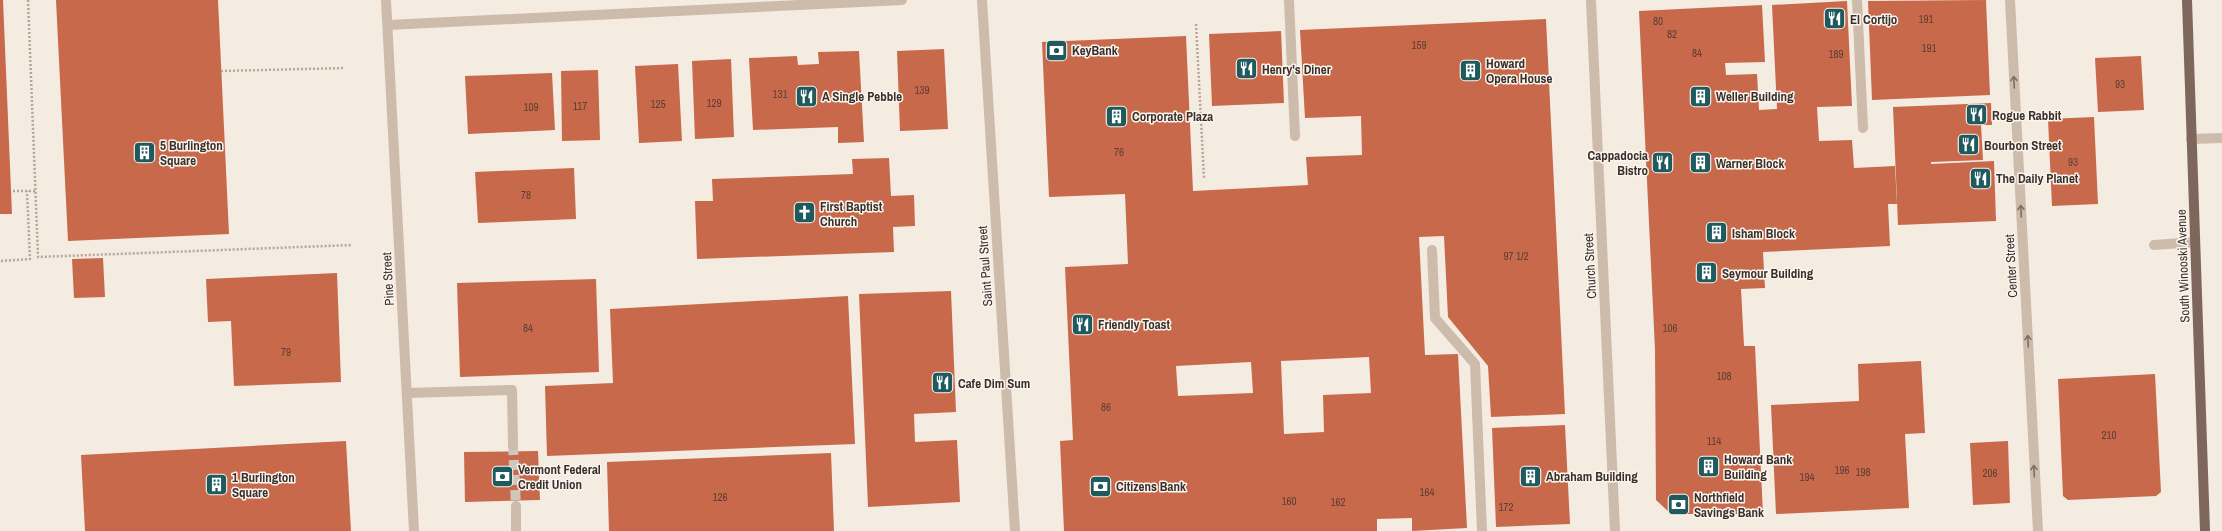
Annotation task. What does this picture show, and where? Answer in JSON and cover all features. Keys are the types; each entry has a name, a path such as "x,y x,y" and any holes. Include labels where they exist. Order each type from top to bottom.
{"main road":[{"name":"South Winooski Avenue","path":"2187,0 2205,531"}],"street":[{"name":"Pine Street","path":"386,0 414,531"},
{"path":"388,25 902,0"},
{"name":"Saint Paul Street","path":"982,0 1015,531"},
{"path":"1289,0 1295,136"},
{"name":"Church Street","path":"1591,0 1615,531"},
{"path":"1857,0 1863,128"},
{"name":"Center Street","path":"2010,0 2038,531"},
{"path":"2191,139 2222,138"},
{"path":"2154,245 2195,242"},
{"path":"1432,250 1435,318 1475,364 1482,531"},
{"path":"407,394 512,390 513,445"},
{"path":"516,506 516,531"}],"path":[{"path":"28,0 38,257 352,245"},
{"path":"1196,24 1204,178"},
{"path":"221,71 344,68"},
{"path":"13,191 36,191"},
{"path":"1,261 30,260 28,191"}],"building":[{"path":"0,0 3,0 12,214 0,214"},
{"name":"5 Burlington Square","path":"56,0 218,0 229,234 68,241"},
{"path":"1986,0 1990,95 1872,100 1868,1"},
{"path":"1847,1 1852,106 1817,107 1819,141 1852,140 1854,168 1895,166 1897,204 1888,204 1890,246 1763,252 1765,288 1741,289 1744,346 1755,346 1763,514 1671,514 1656,500 1655,350 1639,11 1762,5 1765,62 1725,63 1726,75 1757,74 1759,110 1777,109 1772,5"},
{"path":"1546,19 1565,414 1491,417 1488,366 1448,317 1444,236 1419,237 1425,355 1458,354 1467,528 1412,531 1412,518 1377,519 1377,531 1064,531 1060,441 1073,440 1065,267 1128,264 1125,194 1049,197 1042,42 1186,36 1193,191 1308,185 1306,157 1362,155 1361,116 1305,118 1300,30","holes":["1369,357 1371,393 1323,395 1324,432 1284,434 1281,361","1251,362 1253,393 1178,396 1176,366"]},
{"name":"Henry's Diner","path":"1281,31 1284,103 1212,106 1209,34"},
{"path":"944,49 948,129 900,131 897,51"},
{"name":"A Single Pebble","path":"859,51 864,142 838,143 838,127 753,130 749,58 797,56 798,65 819,64 818,52"},
{"path":"2141,56 2144,110 2098,112 2095,58"},
{"path":"731,59 734,137 695,139 692,61"},
{"path":"678,64 682,141 639,143 635,66"},
{"path":"598,70 600,140 562,141 561,71"},
{"path":"552,73 555,130 468,134 465,76"},
{"path":"1991,103 1992,125 1981,125 1983,160 1931,162 1931,164 1994,161 1996,221 1898,225 1893,107"},
{"path":"2094,117 2098,204 2052,206 2048,119"},
{"name":"First Baptist Church","path":"889,158 891,196 914,195 915,226 893,227 894,252 697,259 695,201 713,201 712,179 853,174 852,159"},
{"path":"574,168 576,219 478,223 475,172"},
{"path":"103,258 105,297 74,298 72,259"},
{"path":"337,273 341,382 234,386 231,321 208,322 206,279"},
{"path":"596,279 599,372 460,377 457,283"},
{"path":"951,291 956,412 914,414 915,442 957,440 960,502 868,507 859,294"},
{"path":"848,296 855,444 547,456 545,386 613,383 610,309"},
{"path":"1921,361 1925,433 1905,434 1909,508 1776,514 1771,405 1859,401 1858,364"},
{"path":"2155,374 2161,492 2156,496 2068,500 2063,496 2058,379"},
{"name":"Abraham Building","path":"1565,425 1570,524 1496,527 1492,428"},
{"name":"1 Burlington Square","path":"346,441 351,531 85,531 81,455"},
{"path":"2008,441 2010,503 1973,505 1970,443"},
{"path":"538,451 540,500 465,502 464,452"},
{"path":"831,453 834,531 609,531 607,462"}],"tunnel":[{"path":"513,445 516,506"}],"place":[{"name":"El Cortijo","path":"1834,19"},
{"name":"KeyBank","path":"1056,50"},
{"name":"Henry's Diner","path":"1246,69"},
{"name":"Howard Opera House","path":"1470,70"},
{"name":"A Single Pebble","path":"806,96"},
{"name":"Weller Building","path":"1701,96"},
{"name":"Rogue Rabbit","path":"1976,115"},
{"name":"Corporate Plaza","path":"1117,116"},
{"name":"Bourbon Street","path":"1969,145"},
{"name":"5 Burlington Square","path":"144,152"},
{"name":"Cappadocia Bistro","path":"1663,162"},
{"name":"Warner Block","path":"1701,163"},
{"name":"The Daily Planet","path":"1981,178"},
{"name":"First Baptist Church","path":"805,213"},
{"name":"Isham Block","path":"1717,233"},
{"name":"Seymour Building","path":"1707,273"},
{"name":"Friendly Toast","path":"1082,324"},
{"name":"Cafe Dim Sum","path":"942,383"},
{"name":"Howard Bank Building","path":"1708,466"},
{"name":"Vermont Federal Credit Union","path":"502,476"},
{"name":"Abraham Building","path":"1531,476"},
{"name":"1 Burlington Square","path":"216,484"},
{"name":"Citizens Bank","path":"1100,486"},
{"name":"Northfield Savings Bank","path":"1679,504"}]}
